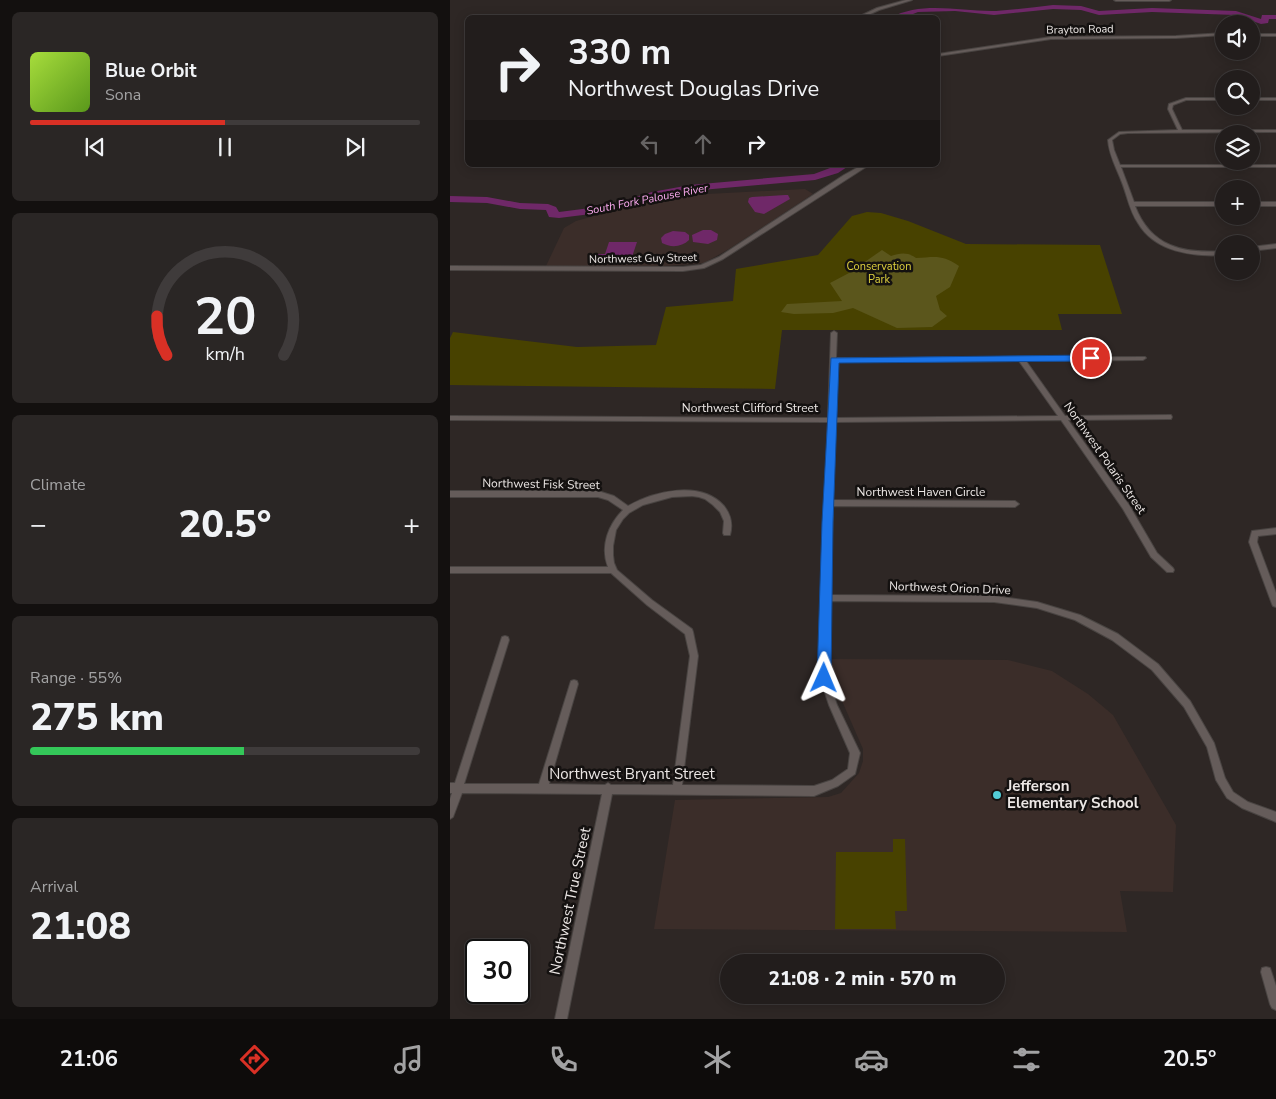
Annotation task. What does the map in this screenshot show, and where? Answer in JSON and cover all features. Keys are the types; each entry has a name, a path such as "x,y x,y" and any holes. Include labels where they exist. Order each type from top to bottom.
{"street":[{"path":"865,15 878,9 910,0"},
{"path":"1116,0 1169,0"},
{"name":"Brayton Road","path":"940,55 1051,38 1215,34"},
{"path":"1260,35 1276,35"},
{"path":"1181,132 1170,109 1171,104 1186,99 1215,99"},
{"path":"1260,99 1276,99"},
{"path":"1215,252 1189,252 1166,245 1150,236 1144,229 1118,166 1110,144 1112,138 1128,132 1276,131"},
{"path":"1118,166 1276,166"},
{"name":"Northwest Guy Street","path":"450,268 683,270 702,268 715,262 862,167"},
{"path":"1133,204 1215,204"},
{"path":"1260,204 1276,204"},
{"path":"1260,247 1276,246"},
{"path":"825,598 834,333"},
{"path":"834,360 1143,358"},
{"name":"Northwest Polaris Street","path":"1021,359 1126,507 1154,555 1170,570"},
{"name":"Northwest Clifford Street","path":"450,418 832,420 1169,417"},
{"name":"Northwest Fisk Street","path":"450,494 598,494 611,498 627,509"},
{"path":"677,789 694,656 689,632 644,600 613,570 609,556 609,540 616,522 627,509 652,499 676,494 699,494 716,503 727,518 727,533"},
{"name":"Northwest Haven Circle","path":"828,503 1015,504"},
{"path":"1276,531 1255,533 1253,542 1276,604"},
{"path":"450,570 613,570"},
{"name":"Northwest Bryant Street","path":"454,788 608,788 814,792 835,783 852,771 855,753 833,705 824,678 825,598"},
{"name":"Northwest Orion Drive","path":"825,598 994,599 1037,605 1077,617 1115,637 1155,667 1187,704 1211,746 1221,780 1230,795 1244,805 1276,817"},
{"path":"450,814 454,788 505,640"},
{"path":"543,788 574,684"},
{"name":"Northwest True Street","path":"561,1019 608,788"},
{"path":"1266,972 1276,1004"}],"shaded area":[{"path":"805,189 813,194 729,249 704,263 666,266 546,266 564,228 576,221 659,198"},
{"path":"788,195 790,199 764,214 755,212 748,202 749,198 752,197"},
{"path":"703,230 711,230 718,234 717,240 708,244 693,242 692,235"},
{"path":"673,231 685,232 689,235 689,240 676,246 662,243 661,238"},
{"path":"609,242 637,242 630,263 591,262 594,254 605,254"},
{"name":"Jefferson Elementary School","path":"831,659 1008,660 1052,671 1088,694 1113,715 1176,825 1173,892 1120,891 1127,932 654,929 675,800 828,797 841,793 859,773 863,761 863,749 835,685"}],"green space":[{"name":"Conservation Park","path":"867,212 881,213 908,221 966,244 1100,245 1122,314 1058,314 1062,330 782,330 775,389 450,385 450,338 453,332 577,347 656,345 666,307 733,301 736,269 818,255 852,216"},
{"path":"882,250 891,256 904,254 916,258 943,258 959,266 950,287 936,296 940,310 947,316 932,327 897,328 853,308 833,313 794,314 781,312 787,304 842,301 830,283 849,273"},
{"path":"893,839 905,839 907,911 895,911 896,929 835,929 836,852 893,852"}],"waterway":[{"name":"South Fork Palouse River","path":"903,15 917,10 955,9 994,13 1053,7 1081,8 1099,13 1152,10 1236,13 1261,22 1265,21 1265,17 1276,17"},
{"name":"South Fork Palouse River","path":"450,199 487,200 520,206 548,207 552,209 553,215 559,215 607,209 656,194 690,188 815,177 841,167"}],"place":[{"name":"Jefferson Elementary School","path":"997,795"}],"route":[{"path":"824,678 827,522 834,360 1091,358"}]}
